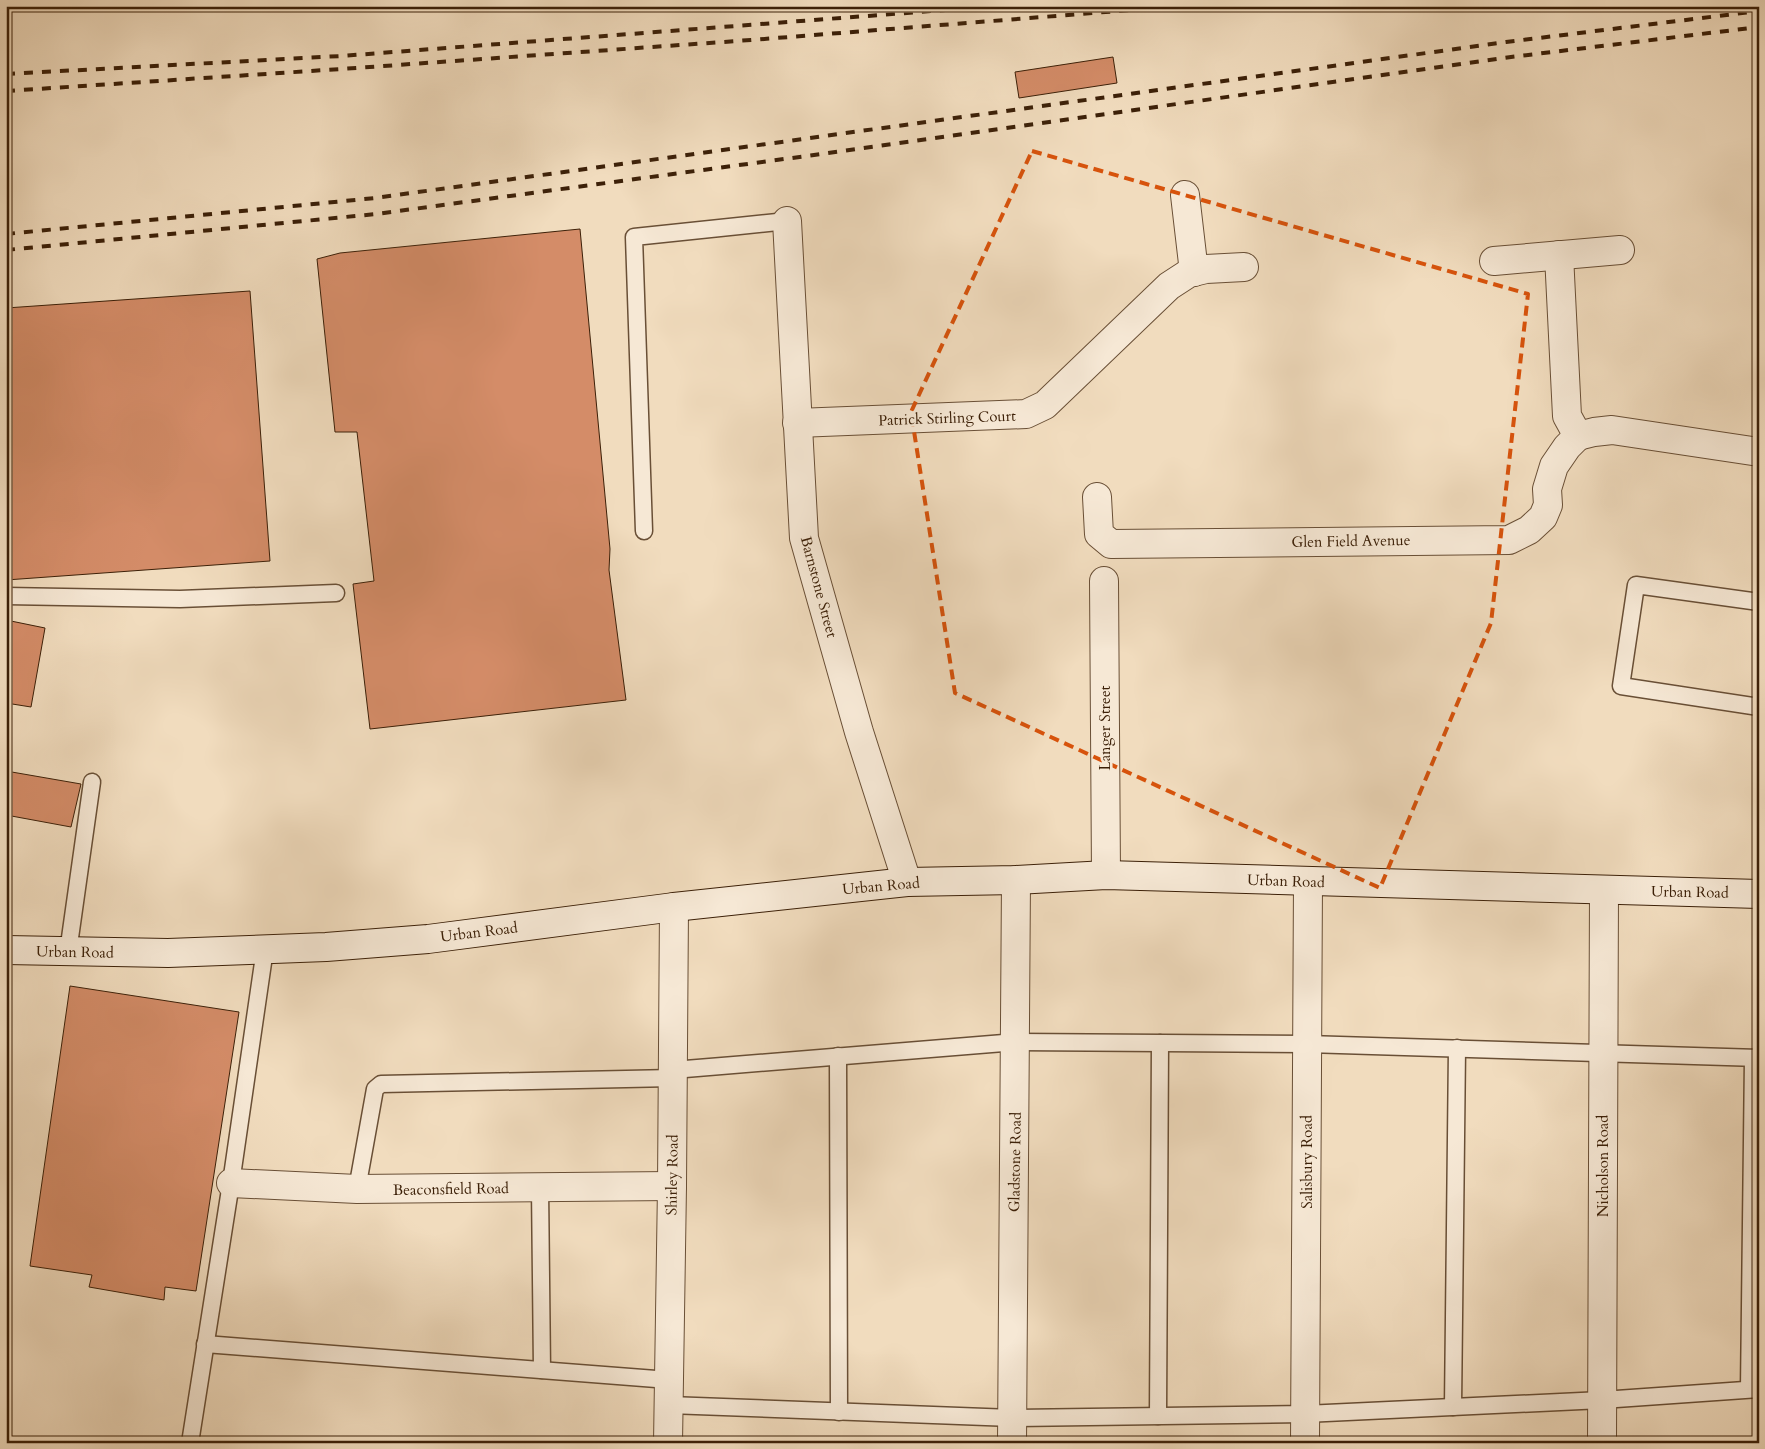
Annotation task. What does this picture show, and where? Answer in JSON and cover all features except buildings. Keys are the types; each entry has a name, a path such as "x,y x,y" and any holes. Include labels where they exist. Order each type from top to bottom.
{"street":[{"path":"1186,195 1194,272"},
{"name":"Barnstone Street","path":"787,221 804,538 859,732 907,882"},
{"path":"1494,260 1620,250"},
{"path":"1559,256 1567,416 1578,436 1612,430 1759,452"},
{"name":"Patrick Stirling Court","path":"797,423 1026,414 1045,405 1169,286 1189,273 1206,269 1244,267"},
{"name":"Glen Field Avenue","path":"1097,497 1099,534 1111,544 1509,540 1529,530 1543,517 1548,505 1547,488 1554,466 1567,447 1578,436"},
{"name":"Langer Street","path":"1104,581 1106,875"},
{"name":"Urban Road","path":"6,950 168,953 326,947 428,939 674,907 907,882 1016,880 1106,875 1759,894"},
{"name":"Gladstone Road","path":"1012,1430 1016,880"},
{"name":"Salisbury Road","path":"1305,1443 1308,882"},
{"name":"Nicholson Road","path":"1602,1443 1604,890"},
{"name":"Shirley Road","path":"668,1443 674,907"},
{"name":"Beaconsfield Road","path":"231,1183 357,1189 672,1186"}],"lane":[{"path":"644,532 634,237 787,221"},
{"path":"1759,602 1636,585 1621,686 1759,706"},
{"path":"6,596 180,599 336,593"},
{"path":"68,952 92,782"},
{"path":"190,1443 204,1344 231,1183 265,949"},
{"path":"204,1344 542,1370 669,1393 1012,1430 1158,1416 1305,1414 1602,1400 1754,1389 1756,1058 1308,1044 1016,1042 838,1056 673,1074 381,1084 375,1089 357,1189"},
{"path":"1158,1416 1160,1043"},
{"path":"1453,1407 1457,1048"},
{"path":"838,1056 839,1412"},
{"path":"540,1187 542,1370"}],"highlighted area":[{"path":"1032,151 1528,294 1491,623 1380,888 955,693 911,412"}],"railway":[{"path":"6,74 341,56 998,6"},
{"path":"6,91 751,40 1182,6"},
{"path":"6,234 375,198 1506,42 1759,11"},
{"path":"6,250 376,214 814,155 1511,57 1759,27"}]}
